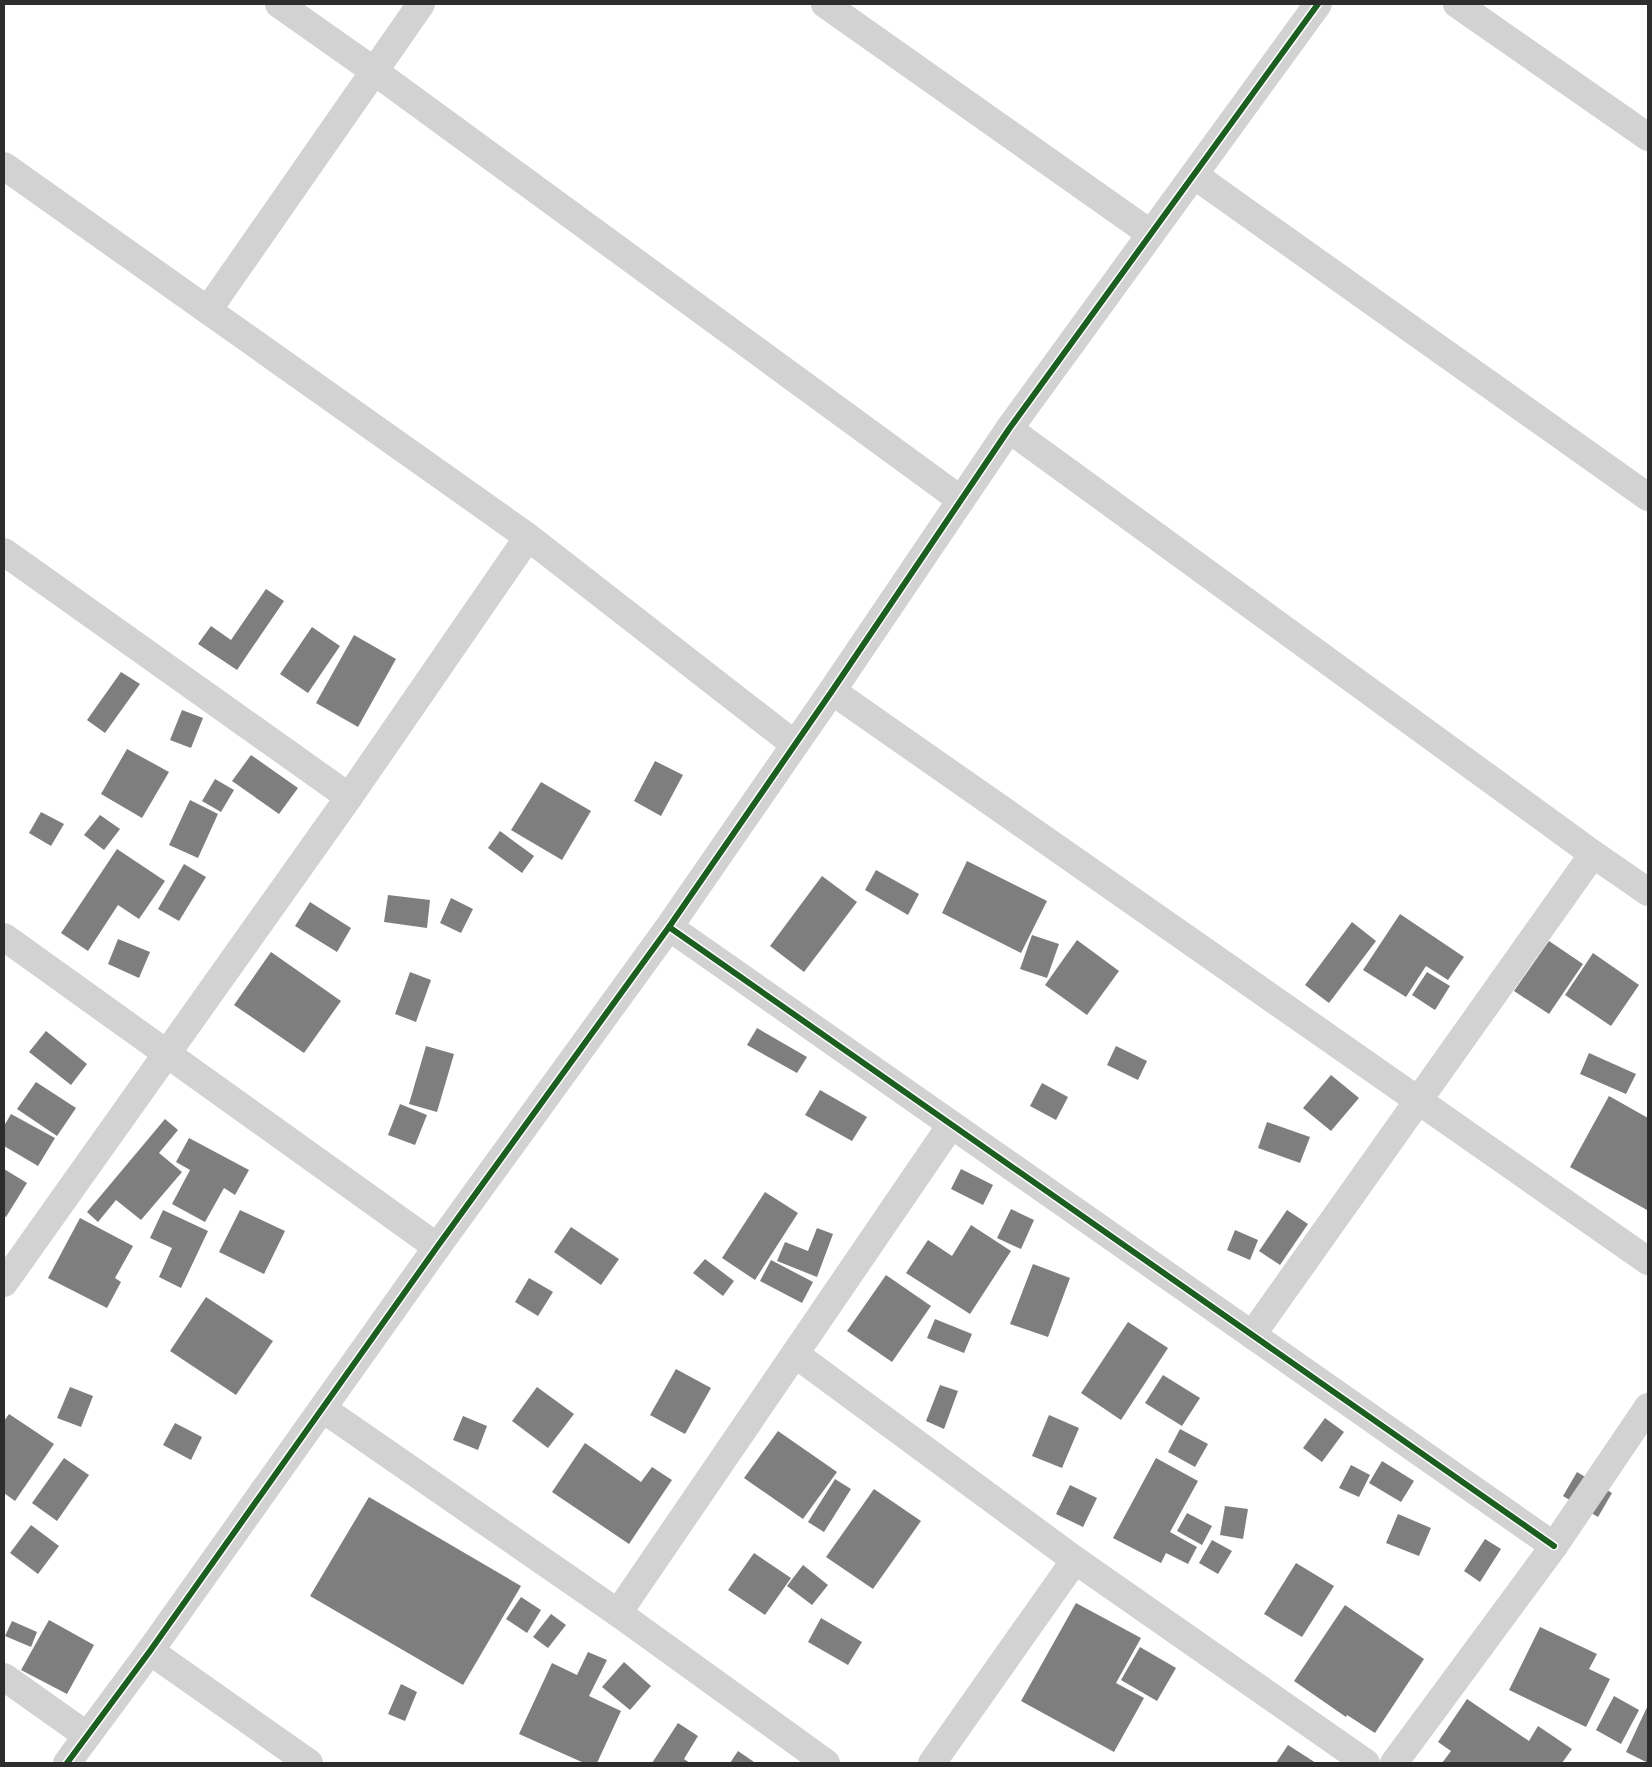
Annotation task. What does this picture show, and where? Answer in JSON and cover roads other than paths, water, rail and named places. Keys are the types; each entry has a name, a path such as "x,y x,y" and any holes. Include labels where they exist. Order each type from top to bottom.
{"street":[{"path":"279,4 374,71 961,500"},
{"path":"208,310 421,4"},
{"path":"825,4 1150,234"},
{"path":"67,1763 150,1651 436,1248 669,926 832,691 1009,429 1318,4"},
{"path":"1458,4 1648,137"},
{"path":"4,166 528,537 794,744"},
{"path":"1194,176 1648,497"},
{"path":"1009,429 1648,892"},
{"path":"4,1283 349,797 528,537"},
{"path":"4,552 349,797"},
{"path":"832,691 1648,1261"},
{"path":"1252,1335 1593,854"},
{"path":"669,926 1554,1546"},
{"path":"4,937 436,1248"},
{"path":"618,1613 951,1125"},
{"path":"796,1354 1075,1560 1366,1763"},
{"path":"1394,1763 1554,1546 1648,1407"},
{"path":"323,1409 618,1613 826,1763"},
{"path":"932,1763 1075,1560"},
{"path":"150,1651 309,1763"},
{"path":"4,1677 86,1736"}]}
